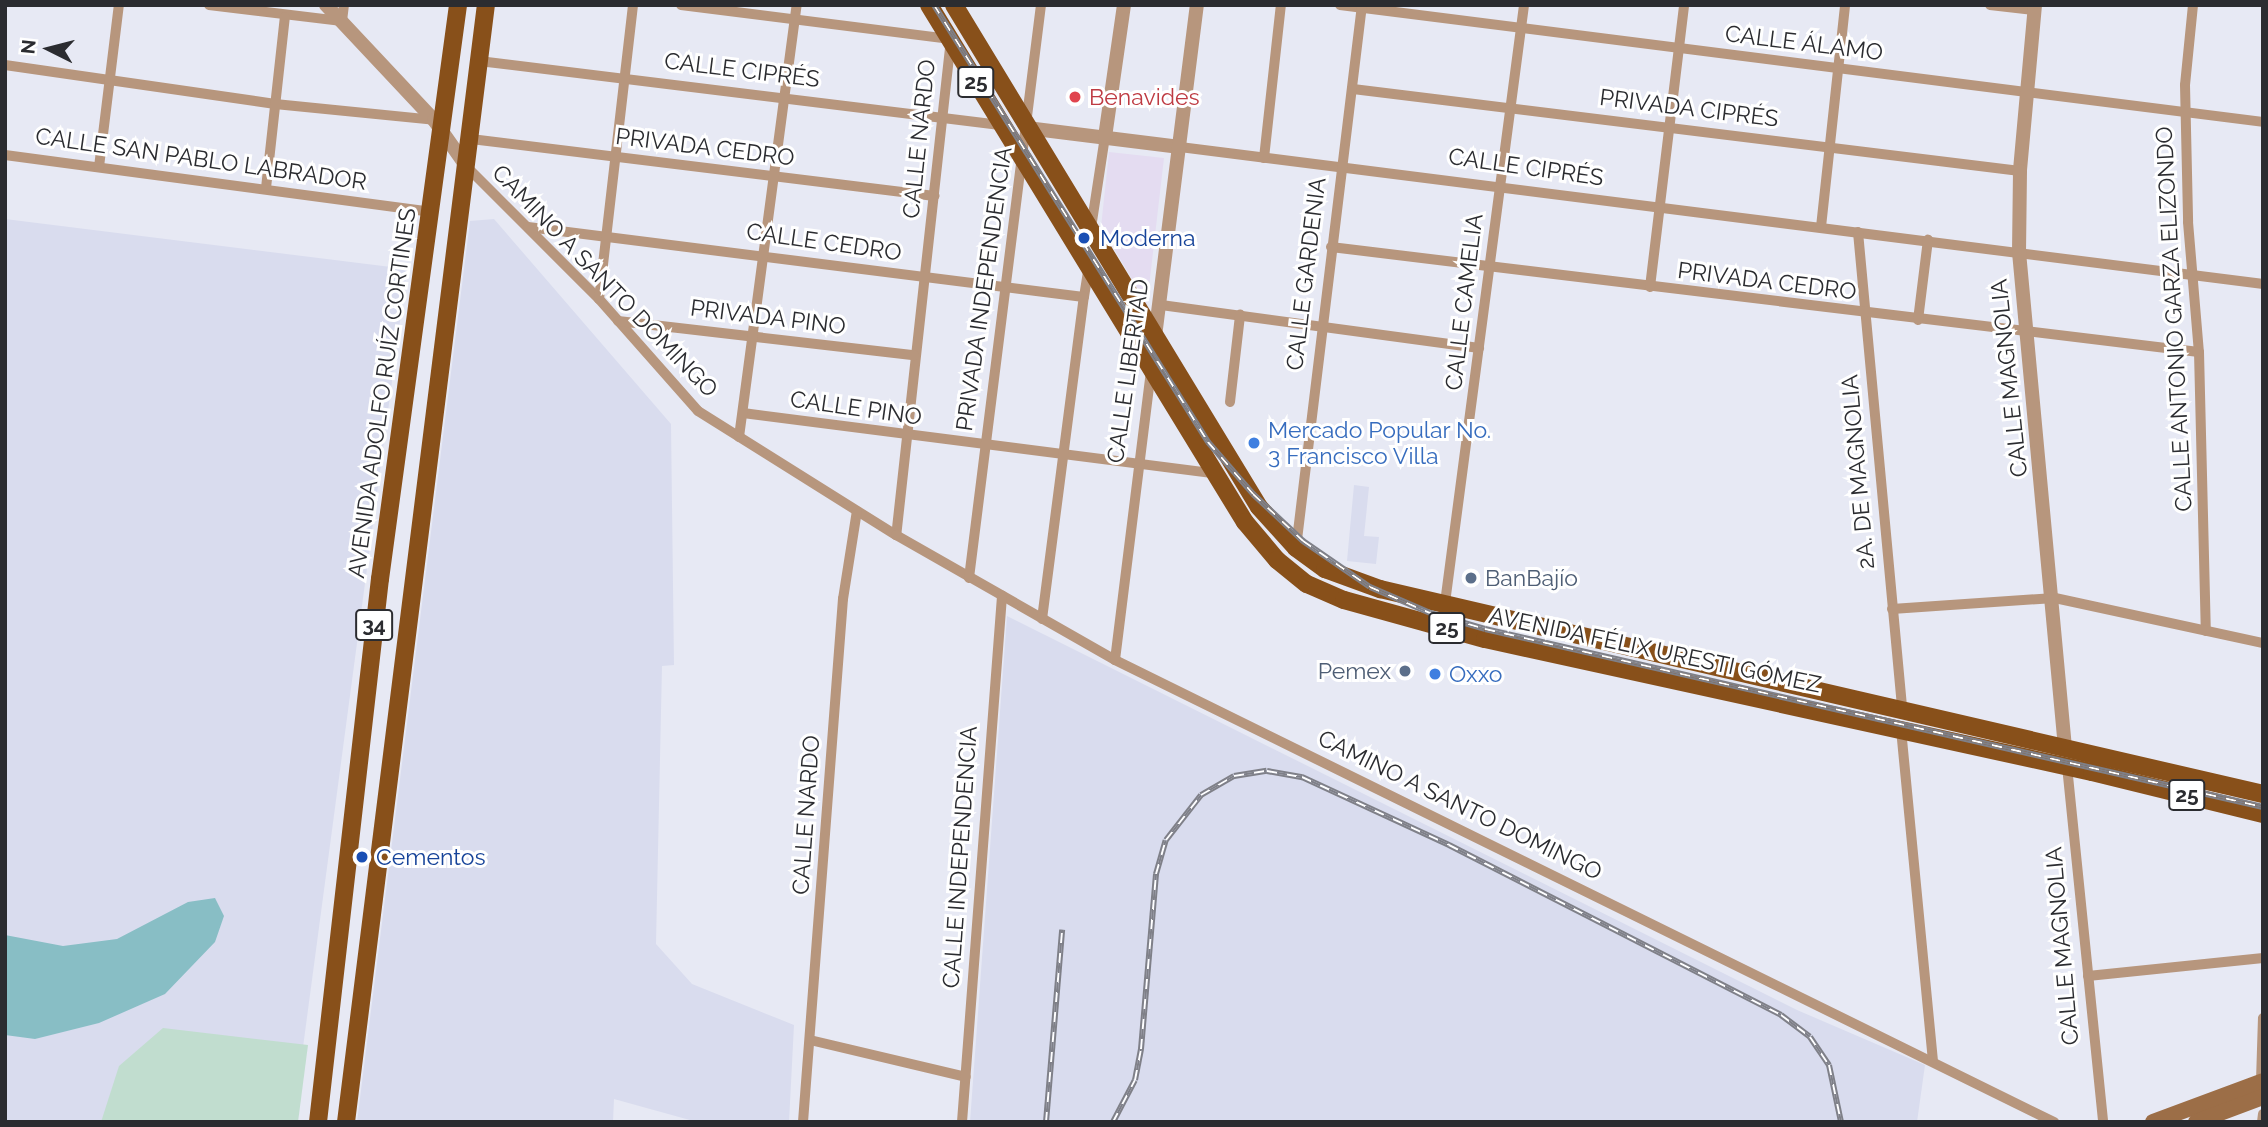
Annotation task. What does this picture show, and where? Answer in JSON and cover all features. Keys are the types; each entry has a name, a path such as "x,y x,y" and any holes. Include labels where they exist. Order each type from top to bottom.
{"main road":[{"name":"AVENIDA ADOLFO RUÍZ CORTINES","path":"318,1122 380,579 432,212 438,124 458,5"},
{"name":"34","path":"346,1122 486,5"},
{"name":"AVENIDA FÉLIX URESTI GÓMEZ","path":"929,5 1214,473 1276,560 1323,592 1485,639 2067,766 2263,814"},
{"name":"AVENIDA FÉLIX URESTI GÓMEZ","path":"956,7 1259,507 1296,548 1325,569 1356,582 2263,794"},
{"path":"2153,1122 2262,1086"},
{"path":"2196,1122 2262,1086"}],"street":[{"path":"99,167 119,5"},
{"path":"209,5 285,17 342,21"},
{"path":"326,5 438,124 467,167"},
{"path":"342,21 344,5"},
{"path":"599,299 633,5"},
{"path":"681,5 951,39"},
{"path":"738,437 797,5"},
{"name":"PRIVADA INDEPENDENCIA","path":"970,578 1004,286 1027,128 1041,5"},
{"path":"1091,230 1124,5"},
{"name":"CALLE LIBERTAD","path":"1115,660 1197,5"},
{"path":"1264,158 1282,5"},
{"name":"CALLE ÁLAMO","path":"1340,5 2186,115 2263,122"},
{"name":"CALLE CAMELIA","path":"1445,603 1524,5"},
{"path":"1650,287 1685,5"},
{"path":"1821,227 1845,5"},
{"path":"1990,5 2034,8"},
{"name":"CALLE ANTONIO GARZA ELIZONDO","path":"2193,5 2186,115 2192,275 2199,352 2206,631"},
{"name":"CALLE GARDENIA","path":"1296,548 1340,167 1353,89 1362,6"},
{"name":"CALLE MAGNOLIA","path":"2034,8 2020,171 2019,252 2055,598 2065,747"},
{"path":"266,188 285,17"},
{"name":"CALLE NARDO","path":"896,535 904,436 935,196 951,39"},
{"name":"CALLE CIPRÉS","path":"479,61 1000,125"},
{"path":"5,65 275,104 438,124 471,139"},
{"name":"PRIVADA CIPRÉS","path":"1353,89 1510,106 2020,171"},
{"name":"CALLE CIPRÉS","path":"1027,128 2263,284"},
{"name":"PRIVADA CEDRO","path":"471,139 935,196"},
{"name":"CALLE SAN PABLO LABRADOR","path":"5,155 432,212"},
{"name":"CAMINO A SANTO DOMINGO","path":"467,167 599,299 698,411 896,535 1115,660 1933,1059 2054,1122"},
{"name":"CALLE CEDRO","path":"528,227 762,254 1084,298"},
{"name":"2A. DE MAGNOLIA","path":"1858,232 1902,708"},
{"path":"1918,320 1928,240"},
{"name":"PRIVADA CEDRO","path":"1331,247 1864,314 2199,352"},
{"path":"1042,619 1089,267"},
{"path":"1161,305 1479,348"},
{"path":"1230,402 1240,315"},
{"name":"PRIVADA PINO","path":"618,321 914,355"},
{"name":"CALLE PINO","path":"743,414 1214,473"},
{"name":"CALLE NARDO","path":"803,1122 843,599 857,511"},
{"name":"CALLE INDEPENDENCIA","path":"962,1122 1002,596"},
{"path":"1892,609 2055,598 2263,643"},
{"path":"1901,729 1933,1059"},
{"name":"25","path":"2096,753 2112,751 2263,786"},
{"name":"CALLE MAGNOLIA","path":"2067,766 2103,1122"},
{"name":"25","path":"2092,772 2118,785 2263,821"},
{"path":"2088,976 2263,958"},
{"path":"2262,1086 2263,1018"},
{"path":"810,1040 966,1077"},
{"path":"2262,1122 2263,1114"}],"shaded area":[{"path":"1109,152 1164,158 1147,304 1101,227"},
{"path":"5,219 407,269 293,1122 5,1122"},
{"path":"494,219 671,424 674,665 662,666 656,944 692,984 794,1025 789,1122 697,1122 614,1099 613,1122 357,1122 470,221"},
{"path":"1354,485 1369,487 1364,536 1379,537 1376,564 1347,561"},
{"path":"1007,616 1797,1010 1925,1065 1917,1122 970,1122"}],"green space":[{"path":"163,1028 308,1045 298,1122 101,1122 119,1066"}],"water":[{"path":"215,898 224,916 215,942 165,994 99,1023 35,1039 5,1035 5,935 63,946 117,939 188,902"}],"railway":[{"path":"934,5 1208,442 1253,494 1303,541 1370,587 1430,613 1485,629 2263,807"},
{"path":"1113,1122 1135,1080 1141,1049 1156,874 1166,840 1201,795 1234,776 1267,771 1302,777 1449,845 1781,1015 1810,1037 1829,1065 1841,1122"},
{"path":"1046,1122 1062,930"}],"place":[{"name":"Benavides","path":"1075,97"},
{"name":"Moderna","path":"1084,238"},
{"name":"Mercado Popular No. 3 Francisco Villa","path":"1254,443"},
{"name":"BanBajío","path":"1471,578"},
{"name":"Pemex","path":"1405,671"},
{"name":"Oxxo","path":"1435,674"},
{"name":"Cementos","path":"362,857"}]}
